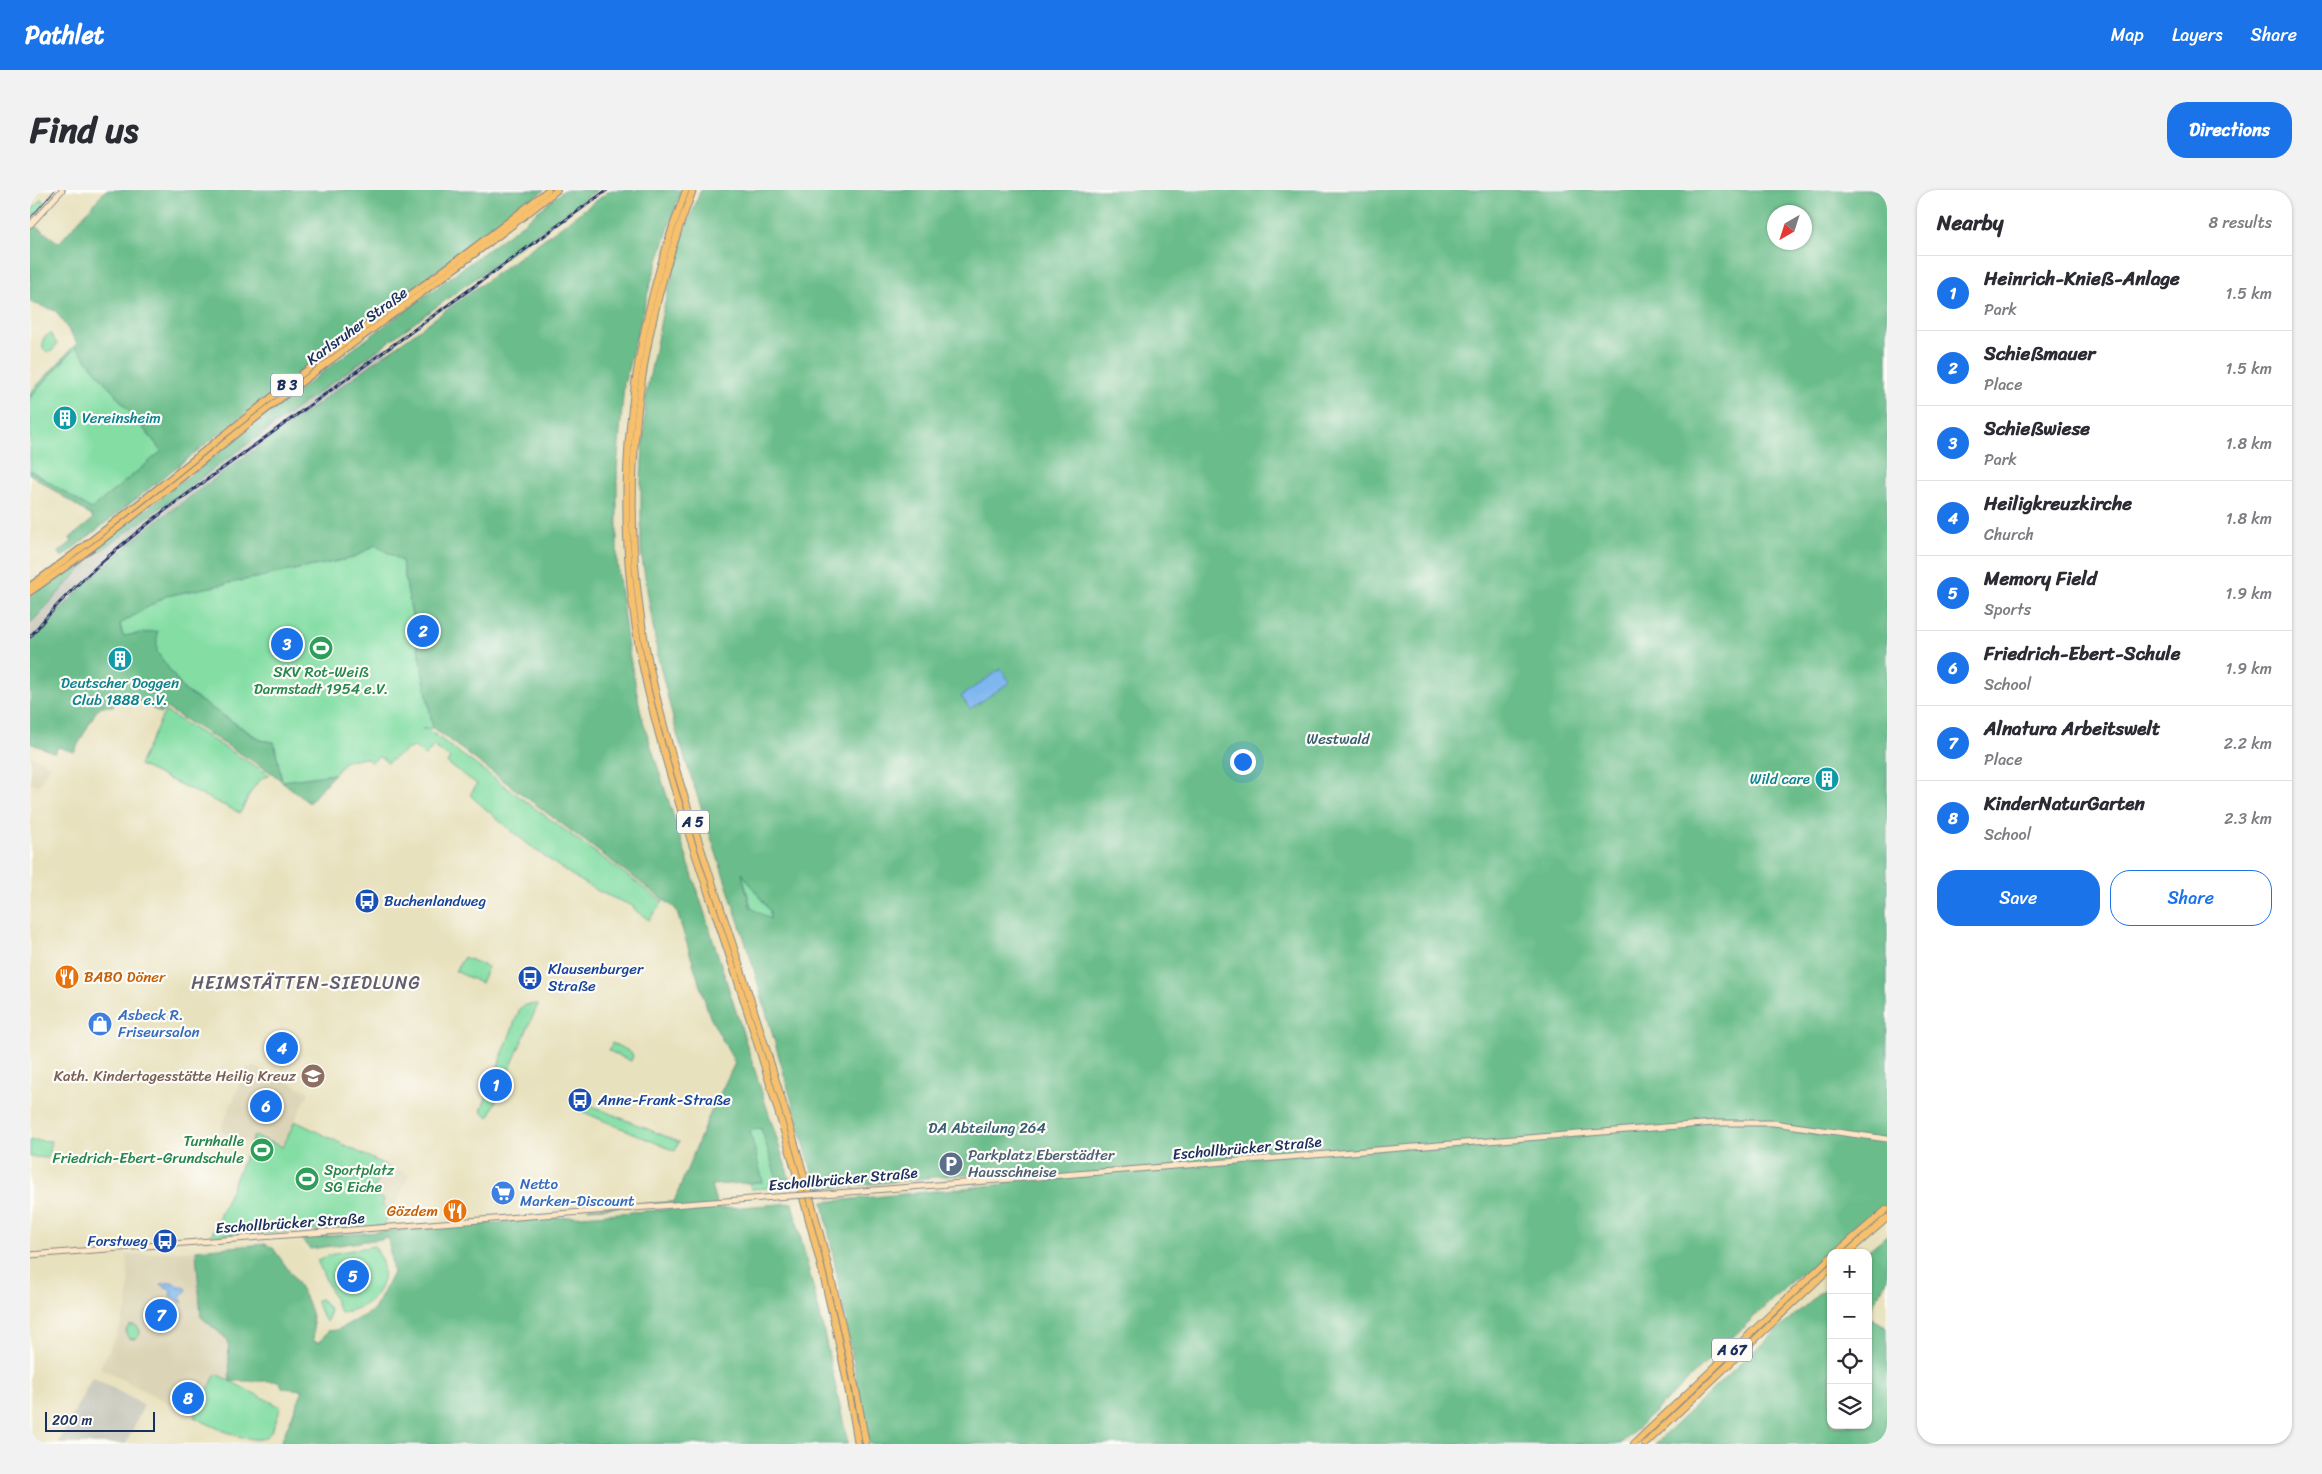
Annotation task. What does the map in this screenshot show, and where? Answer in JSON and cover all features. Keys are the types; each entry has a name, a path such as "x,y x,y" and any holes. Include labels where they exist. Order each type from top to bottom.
{"highway":[{"name":"A 5","path":"686,190 652,290 631,403 626,498 627,553 634,612 645,676 664,750 766,1068 807,1209 838,1337 858,1444"},
{"name":"A 5","path":"693,190 670,254 657,300 639,400 633,504 635,567 641,614 651,670 671,748 772,1067 814,1207 844,1330 866,1444"},
{"path":"1841,1249 1887,1209"},
{"path":"1852,1249 1887,1218"},
{"name":"A 67","path":"1634,1444 1827,1261"},
{"name":"A 67","path":"1645,1444 1827,1271"}],"main road":[{"path":"30,225 62,190"},
{"name":"Karlsruher Straße","path":"30,586 124,516 286,386 452,266 548,190"},
{"name":"Karlsruher Straße","path":"30,592 78,558 300,384 456,269 557,190"},
{"name":"Eschollbrücker Straße","path":"30,1255 1731,1122 1773,1123 1887,1139"}],"shaded area":[{"path":"376,337 394,363 30,656 30,604 49,593 119,538 129,526"},
{"path":"31,755 50,765 39,785 30,783"},
{"path":"253,1066 309,1092 283,1147 254,1136 250,1144 220,1131 243,1076 247,1069"},
{"path":"386,1164 409,1175 393,1209 383,1204 385,1200 373,1194"},
{"path":"196,1250 201,1317 228,1340 230,1381 281,1407 267,1436 258,1442 238,1439 100,1368 118,1332 127,1306 129,1282 127,1255"},
{"path":"92,1377 144,1405 126,1444 58,1444"}],"green space":[{"path":"106,190 544,190 310,363 62,557 59,552 72,542 70,538 91,521 93,517 30,474 30,470 91,509 162,451 76,347 30,398 30,393 77,343 56,311 30,302 30,229 34,225 59,243"},
{"path":"564,190 597,190 91,558 30,624 30,596 68,570 337,361 525,222"},
{"path":"611,190 681,190 650,285 624,384 617,468 617,562 628,648 642,718 790,1180 777,1180 761,1128 750,1131 763,1182 711,1185 718,1209 792,1203 821,1319 848,1444 280,1444 303,1390 283,1388 279,1381 230,1381 228,1340 201,1317 196,1250 265,1244 273,1248 308,1303 312,1315 313,1341 320,1342 328,1331 337,1330 374,1310 393,1273 388,1238 310,1249 300,1238 671,1209 708,1118 735,1063 710,1017 676,909 433,728 402,561 375,545 353,558 166,596 120,624 123,636 157,631 157,652 184,690 260,740 274,742 282,781 334,774 309,803 272,773 166,708 161,713 136,700 120,696 113,706 101,706 95,713 74,752 58,747 55,753 30,743 30,644 83,586 150,526"},
{"name":"Westwald","path":"701,190 1887,190 1887,1209 1837,1249 1827,1249 1827,1257 1803,1276 1799,1274 1621,1444 869,1444 823,1202 1006,1184 1003,1173 944,1176 832,1188 828,1178 824,1178 827,1188 817,1189 750,956 676,731 658,657 641,552 641,479 646,395 662,315 680,243","holes":["742,873 770,911 770,919 750,907"]},
{"path":"41,199 46,203 35,215 31,211"},
{"path":"50,333 57,344 52,351 47,352 43,348 43,339"},
{"path":"75,346 162,451 91,510 30,470 30,398"},
{"path":"375,545 402,561 433,728 422,729 427,729 663,902 649,920 636,911 633,906 601,892 543,856 498,820 470,795 477,784 447,763 450,758 433,746 425,757 415,747 408,749 387,763 383,758 378,757 371,763 366,758 346,760 334,774 282,782 274,742 261,740 184,690 157,652 123,636 120,624 166,596 353,558"},
{"path":"165,711 270,775 259,781 251,791 240,813 139,765"},
{"path":"741,871 770,911 770,919 755,920"},
{"path":"464,957 488,967 481,983 455,971"},
{"path":"538,1004 489,1117 481,1111 520,1008 526,1005"},
{"path":"612,1043 631,1052 633,1056 631,1061 609,1051"},
{"path":"585,1103 679,1142 675,1151 581,1111"},
{"name":"Sportplatz SG Eiche","path":"295,1121 385,1165 372,1194 384,1200 382,1205 391,1210 383,1226 211,1236 254,1136 283,1147"},
{"path":"766,1127 781,1187 751,1189 737,1133"},
{"path":"30,1140 51,1141 48,1158 30,1157"},
{"path":"684,1202 588,1209 588,1208"},
{"path":"1887,1235 1887,1279 1872,1307 1872,1249 1870,1249"},
{"path":"374,1246 383,1269 383,1280 379,1290 364,1305 353,1310 340,1312 317,1260 336,1253"},
{"path":"1827,1287 1827,1429 1872,1429 1872,1318 1887,1327 1887,1444 1655,1444 1744,1360"},
{"path":"321,1299 330,1310 327,1322 322,1316 316,1300"},
{"path":"133,1325 138,1327 140,1332 138,1337 133,1339 128,1337 126,1332 128,1327"},
{"path":"216,1374 281,1407 273,1428 265,1438 258,1439 239,1436 194,1417"}],"water":[{"path":"1001,669 1010,682 970,709 961,696"},
{"path":"172,1282 181,1288 184,1286 187,1290 180,1296 183,1303 170,1296 171,1290 161,1284"}],"tram line":[{"path":"30,218 55,190"}],"railway":[{"path":"30,637 78,584 113,552 168,508 607,190"}],"place":[{"name":"Vereinsheim","path":"65,418"},
{"name":"Schießmauer","path":"423,631"},
{"name":"Schießwiese","path":"287,644"},
{"name":"SKV Rot-Weiß Darmstadt 1954 e.V.","path":"321,648"},
{"name":"Deutscher Doggen Club 1888 e.V.","path":"120,659"},
{"name":"Wild care","path":"1827,779"},
{"name":"Buchenlandweg","path":"367,901"},
{"name":"BABO Döner","path":"67,977"},
{"name":"Klausenburger Straße","path":"530,978"},
{"name":"Asbeck R. Friseursalon","path":"100,1024"},
{"name":"Heiligkreuzkirche","path":"282,1048"},
{"name":"Kath. Kindertagesstätte Heilig Kreuz","path":"313,1076"},
{"name":"Heinrich-Knieß-Anlage","path":"496,1085"},
{"name":"Anne-Frank-Straße","path":"580,1100"},
{"name":"Friedrich-Ebert-Schule","path":"266,1106"},
{"name":"Turnhalle Friedrich-Ebert-Grundschule","path":"262,1150"},
{"name":"Parkplatz Eberstädter Hausschneise","path":"951,1164"},
{"name":"Sportplatz SG Eiche","path":"307,1179"},
{"name":"Netto Marken-Discount","path":"503,1193"},
{"name":"Gözdem","path":"455,1211"},
{"name":"Forstweg","path":"165,1241"},
{"name":"Memory Field","path":"353,1276"},
{"name":"Alnatura Arbeitswelt","path":"161,1315"},
{"name":"KinderNaturGarten","path":"188,1398"}],"district":[{"name":"HEIMSTÄTTEN-SIEDLUNG","path":"306,983"}],"park label":[{"name":"DA Abteilung 264","path":"987,1128"}]}
